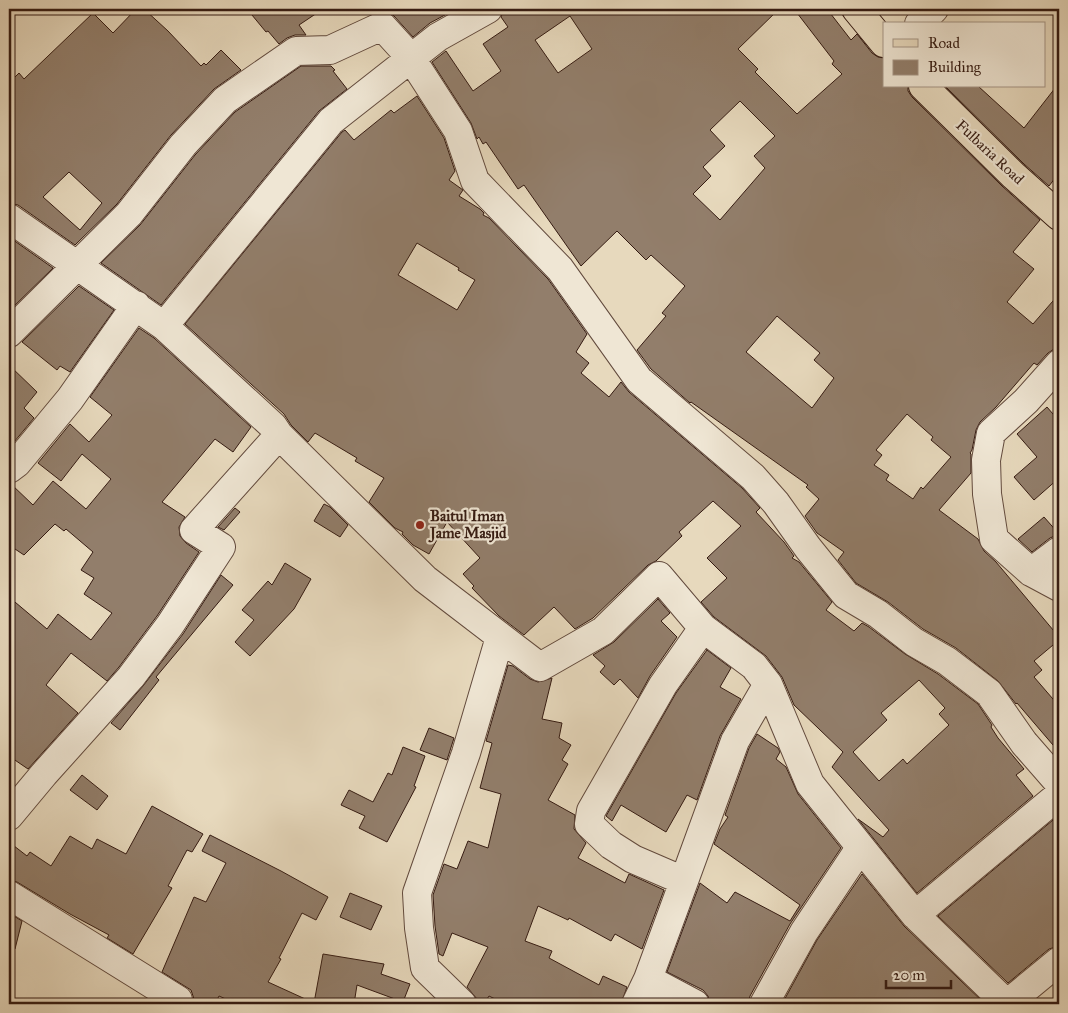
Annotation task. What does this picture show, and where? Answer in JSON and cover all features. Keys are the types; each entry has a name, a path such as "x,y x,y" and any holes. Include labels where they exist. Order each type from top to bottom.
{"main road":[{"path":"856,9 883,42"},
{"name":"Fulbaria Road","path":"925,88 1013,175 1059,216"}],"street":[{"path":"164,326 331,120 438,37 488,9"},
{"path":"921,22 934,9"},
{"path":"9,333 129,214 183,145 225,100 296,51 330,50 376,17 411,58 458,131 475,180 560,269 639,380 753,477 776,503 808,548 846,595 878,614 914,642 947,661 989,693 1024,743 1059,783"},
{"path":"9,218 164,326 273,426 279,435 425,579 540,667 603,631 659,576 703,628 754,666 768,684 810,784 914,916 1008,1004 1059,961"},
{"path":"9,469 70,399 136,305"},
{"path":"1059,364 1026,401 991,433 986,460 987,494 994,539 1031,572 1059,587"},
{"path":"9,816 44,774 131,678 170,625 221,547 194,530 279,435"},
{"path":"1031,572 1059,551"},
{"path":"684,881 633,859 611,845 589,824 591,811 658,694 703,628"},
{"path":"462,1004 425,968 419,928 417,893 466,753 500,637"},
{"path":"636,1004 648,979 735,741 768,684"},
{"path":"914,916 1059,795"},
{"path":"764,1004 804,932 860,848"},
{"path":"9,895 178,1000 176,1004"},
{"path":"648,979 695,1004"}],"building":[{"path":"136,9 144,9 201,66 204,63 206,65 221,50 241,70 214,89 171,135 117,204 75,245 18,205 9,203 9,83 19,73 24,79 93,13 113,33","holes":["69,172 102,203 80,230 43,197"]},
{"path":"247,9 323,9 299,25 306,35 295,35 279,44"},
{"path":"384,9 456,9 430,23 413,37 394,16"},
{"path":"504,9 779,9 738,49 758,69 755,72 797,114 842,74 832,64 834,61 794,9 827,9 851,40 857,34 872,53 883,58 883,88 908,88 912,97 1002,186 1040,220 1013,252 1034,269 1007,302 1033,324 1059,294 1059,349 1054,349 1048,353 1037,365 1034,363 996,407 980,422 970,453 971,473 939,510 978,539 984,551 996,562 1059,637 1059,640 1034,661 1042,670 1034,677 1059,706 1059,752 998,681 956,648 923,629 888,602 856,583 838,560 844,552 817,533 805,516 819,499 806,487 808,485 690,403 651,369 637,350 666,316 662,313 685,286 651,255 646,260 617,231 581,266 524,185 518,189 486,142 483,144 479,137 477,139 471,123 432,62 446,51 473,91 501,71 483,44 508,27 501,17","holes":["570,16 592,49 558,73 535,40","740,101 775,136 754,156 765,168 720,220 693,194 711,176 703,167 725,146 710,130","777,316 820,353 814,360 834,378 812,408 746,352","907,414 933,437 931,440 951,457 923,489 921,487 913,499 886,480 889,475 874,465 882,455 876,450"]},
{"path":"301,66 331,66 347,89 319,111 161,305 101,263 140,225 195,155 235,112"},
{"path":"1059,83 1059,173 1049,186 947,88 980,88 1024,128"},
{"path":"417,96 444,138 455,171 449,180 463,190 459,196 480,209 484,213 483,215 489,218 548,279 587,334 576,352 589,363 581,373 609,397 621,382 629,392 742,488 760,508 756,512 784,542 794,556 792,558 799,562 832,602 826,610 854,631 862,623 869,627 978,704 998,738 1024,769 1016,775 1033,796 917,893 858,819 883,837 889,830 832,767 843,752 794,705 782,677 766,656 714,617 701,602 727,578 707,558 741,526 713,501 679,532 682,536 656,561 648,565 593,618 575,629 554,607 524,635 499,616 472,588 474,586 463,574 480,558 447,522 429,554 413,545 402,534 403,532 395,528 369,502 384,478 355,461 357,458 315,433 308,442 291,425 284,414 185,324 342,132 345,130 354,140 391,110 394,113","holes":["417,243 459,268 458,270 475,280 457,310 398,275","919,680 945,708 939,714 949,725 907,764 903,759 879,781 853,752 887,720 881,713"]},
{"path":"9,237 53,268 9,311"},
{"path":"79,286 114,310 70,372 60,366 57,370 22,342"},
{"path":"139,328 154,338 251,427 233,452 215,439 162,502 185,517 179,527 180,536 199,552 157,616 107,681 71,653 46,685 78,713 28,769 9,756 9,597 47,629 58,614 91,640 112,613 84,594 94,578 81,570 93,552 66,529 64,531 55,524 24,555 9,545 9,484 33,505 53,481 86,509 111,479 82,454 61,481 38,463 70,424 89,442 112,415 90,397"},
{"path":"9,365 37,392 24,408 34,418 9,448"},
{"path":"1047,407 1059,421 1059,478 1034,500 1014,477 1037,457 1017,434"},
{"path":"324,504 330,507 348,525 340,537 314,521"},
{"path":"235,508 240,512 224,530 218,527"},
{"path":"1044,517 1059,534 1050,538 1032,552 1018,539"},
{"path":"285,563 311,579 294,609 250,656 235,642 254,620 242,610 268,581 272,585"},
{"path":"221,575 233,585 156,677 159,680 120,730 111,723 143,686 183,634"},
{"path":"658,599 670,613 661,621 677,637 650,676 638,698 620,679 614,685 600,672 605,666 593,655 614,642"},
{"path":"707,650 731,668 720,687 741,699 720,736 697,800 687,795 666,832 621,805 612,821 606,816 676,693"},
{"path":"508,665 513,666 530,679 538,682 552,678 542,719 562,723 559,738 571,745 562,760 568,764 548,800 575,815 574,829 586,843 578,858 625,883 629,874 664,890 642,949 615,934 611,941 569,918 568,920 538,906 525,941 552,951 549,958 599,985 603,976 627,987 621,1004 505,1004 489,996 484,1004 477,1004 477,999 467,987 488,947 452,933 443,956 439,954 433,895 444,864 457,869 468,841 488,848 501,794 480,788 492,743 486,741"},
{"path":"429,728 454,738 447,760 420,750"},
{"path":"757,734 778,748 780,752 776,759 786,767 798,794 841,848 790,924 750,996 748,1004 710,1004 708,996 703,990 667,972 700,883 727,903 735,892 790,921 800,905 714,844 720,829 728,817 725,815 749,748"},
{"path":"403,747 425,756 414,786 416,787 387,842 359,828 365,816 341,805 349,790 373,802 388,773 392,775"},
{"path":"82,775 108,796 97,810 70,790"},
{"path":"152,806 203,834 192,852 187,850 168,886 172,888 133,954 107,938 109,935 17,882 9,880 9,842 27,856 30,852 51,866 70,836 92,849 97,839 126,854"},
{"path":"1059,815 1059,946 1049,949 1008,983 938,916"},
{"path":"210,835 328,897 316,920 302,913 268,982 314,1003 323,954 384,964 381,974 410,984 403,1002 357,985 354,1004 237,1004 219,996 215,1004 193,1004 194,999 191,990 162,972 194,897 206,902 226,863 202,851"},
{"path":"862,874 904,926 985,1004 782,1004 817,940"},
{"path":"350,893 382,906 371,930 340,917"},
{"path":"9,913 22,921 15,949 9,948"}],"place":[{"name":"Baitul Iman Jame Masjid","path":"420,525"}]}
